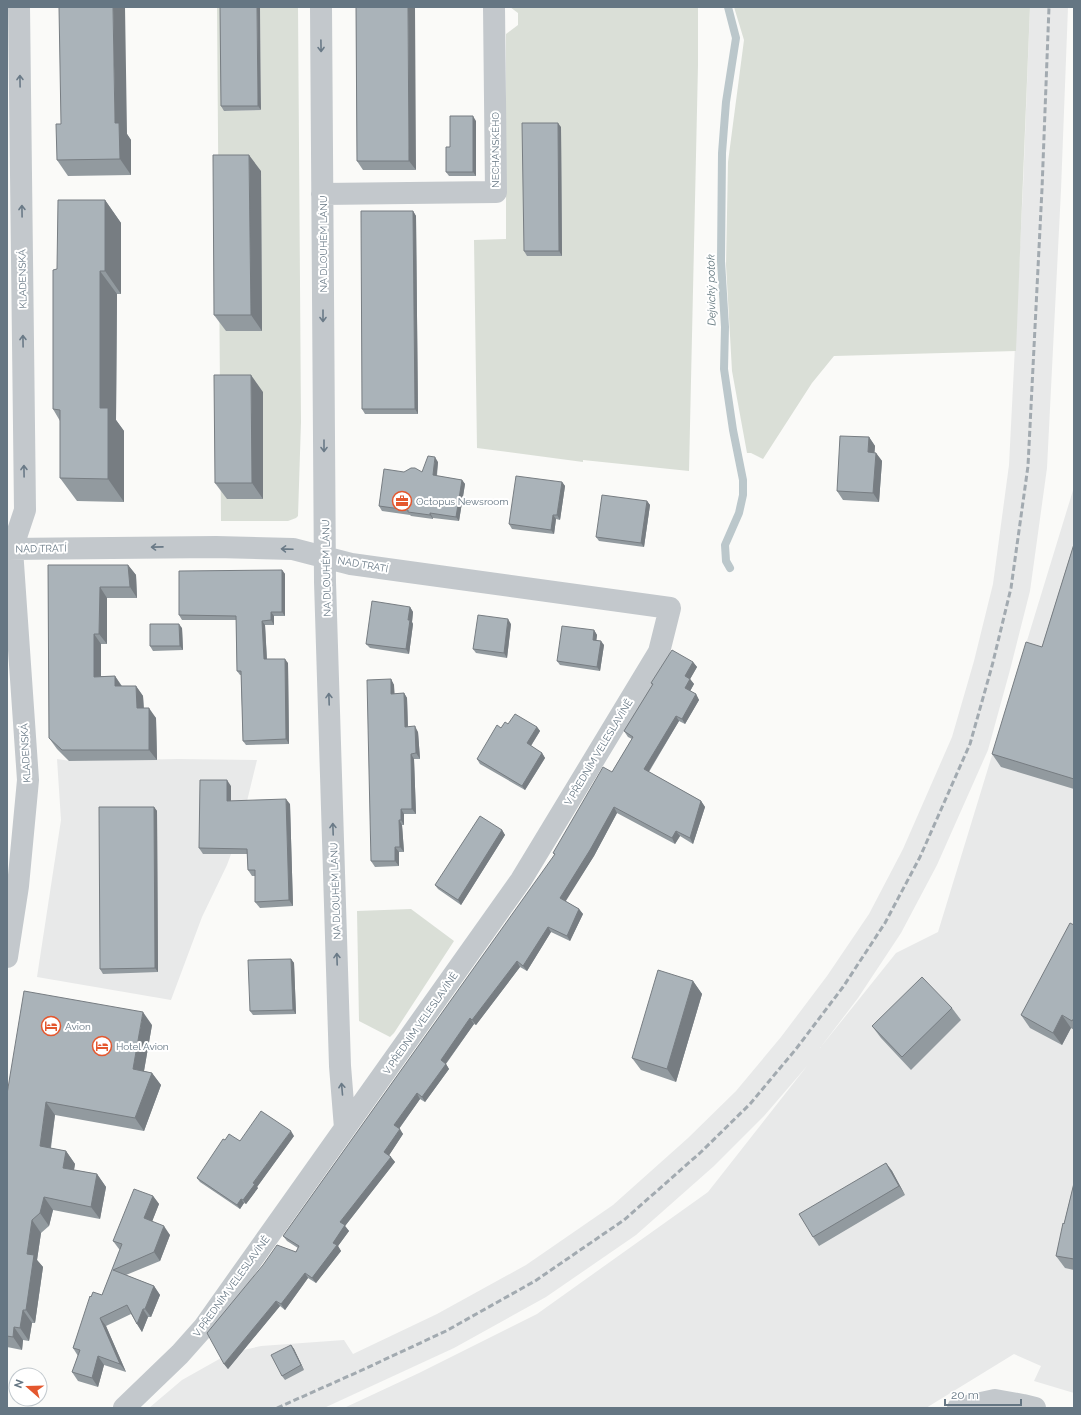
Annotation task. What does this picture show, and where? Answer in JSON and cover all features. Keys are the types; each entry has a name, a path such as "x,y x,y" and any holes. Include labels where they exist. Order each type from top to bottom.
{"street":[{"name":"KLADENSKÁ","path":"7,958 18,886 28,780 9,546 25,510 20,7"},
{"name":"NA DLOUHÉM LÁNU","path":"321,7 325,557 340,1066 345,1128"},
{"name":"NECHANSKÉHO","path":"322,194 496,192 494,7"},
{"name":"NAD TRATÍ","path":"9,546 293,549 351,564 670,608"},
{"name":"V PŘEDNÍM VELESLAVÍNĚ","path":"124,1408 180,1354 204,1327 522,880 659,652 670,608"},
{"path":"959,1407 995,1400 1035,1408"}],"shaded area":[{"path":"217,7 223,7 224,111 261,110 260,7 298,7 301,422 298,516 288,521 221,521","holes":["261,171 262,331 226,331 225,307"]},
{"path":"510,7 698,7 689,471 583,460 583,462 477,448 474,240 506,239 506,34 518,25 518,13"},
{"path":"734,7 1030,7 1016,351 834,356 812,383 763,459 751,453 747,453 732,371 726,265 728,162 744,40"},
{"path":"1030,7 1068,7 1061,190 1047,468 1030,591 988,750 937,865 901,933 858,998 820,1048 896,953 938,932 1074,487 1074,1393 1034,1381 1041,1366 1014,1354 926,1408 344,1408 419,1373 537,1314 708,1192 807,1066 764,1116 714,1166 636,1235 546,1297 454,1348 324,1408 149,1408 182,1380 230,1353 261,1346 344,1340 353,1354 437,1314 526,1265 613,1205 688,1138 736,1091 781,1037 827,976 869,914 903,849 952,737 974,661 993,584 1009,465 1023,188"},
{"path":"57,759 71,761 179,759 257,760 240,830 227,865 202,917 171,1000 37,977 61,820"},
{"path":"411,909 454,941 390,1037 359,1021 357,911"}],"building":[{"path":"59,7 113,7 115,123 119,123 120,159 57,160 56,124 61,124"},
{"path":"220,7 257,7 258,106 221,106"},
{"path":"356,7 408,7 409,161 357,161"},
{"path":"450,116 473,116 473,172 446,172 446,147 450,147"},
{"path":"522,123 558,123 559,251 524,251"},
{"path":"213,155 249,155 251,315 214,315"},
{"path":"58,200 105,200 105,271 100,271 100,408 108,408 108,479 60,478 60,410 53,409 53,270 57,269"},
{"path":"361,211 413,211 415,409 362,409"},
{"path":"214,375 251,375 252,483 215,483"},
{"path":"840,436 869,437 868,452 876,453 873,493 837,491"},
{"path":"428,456 435,457 433,475 462,480 456,517 430,513 430,515 408,512 408,510 379,506 384,469 404,472 411,468 415,468 422,472"},
{"path":"516,476 562,482 557,515 553,515 551,530 509,524"},
{"path":"602,495 647,501 641,543 596,537"},
{"path":"1074,544 1074,779 992,754 1026,642 1042,647"},
{"path":"48,565 128,565 130,587 100,587 99,634 94,634 94,677 115,676 115,686 136,686 137,708 149,708 149,750 62,750 49,738"},
{"path":"282,570 282,612 271,612 271,620 262,621 264,659 285,659 286,739 243,741 241,671 237,671 236,616 179,615 179,571"},
{"path":"372,601 410,607 408,620 410,620 406,649 366,644"},
{"path":"478,615 508,619 504,653 473,649"},
{"path":"150,624 179,624 180,646 150,646"},
{"path":"562,626 594,630 593,640 601,641 597,667 557,661"},
{"path":"672,650 693,662 685,676 690,679 685,688 696,694 682,719 676,716 644,769 701,801 690,838 676,831 672,838 614,807 590,850 560,898 579,909 567,936 548,927 523,966 517,961 472,1020 470,1018 441,1060 446,1064 422,1097 417,1093 394,1125 400,1129 384,1152 391,1157 340,1222 345,1225 333,1243 337,1245 312,1278 305,1273 281,1304 276,1301 224,1364 207,1333 263,1265 277,1245 296,1252 299,1246 283,1236 555,854 553,853 603,767 612,772 633,737 624,731 653,684 651,683"},
{"path":"391,679 391,694 404,693 405,727 415,726 416,753 411,754 412,809 401,809 401,820 399,820 400,847 395,847 395,861 371,861 367,680"},
{"path":"515,714 537,727 527,743 542,753 522,786 477,759 497,725 501,728 505,722 508,724"},
{"path":"200,780 227,780 227,801 286,799 289,900 255,902 255,870 248,870 247,849 199,848"},
{"path":"99,807 154,807 155,968 100,969"},
{"path":"480,816 502,830 458,900 435,885"},
{"path":"1070,923 1074,925 1074,1018 1072,1021 1062,1015 1053,1033 1021,1015"},
{"path":"291,959 293,1010 250,1011 248,960"},
{"path":"658,970 693,981 667,1069 632,1058"},
{"path":"922,977 952,1008 902,1057 872,1026"},
{"path":"24,991 143,1012 133,1069 152,1073 135,1118 46,1102 40,1146 66,1151 63,1168 97,1174 91,1207 44,1197 40,1213 32,1220 27,1254 34,1255 26,1310 23,1310 20,1328 14,1327 13,1337 7,1336 7,1094"},
{"path":"261,1111 291,1131 253,1183 255,1184 243,1200 241,1199 237,1205 197,1178 223,1139 225,1140 229,1134 240,1141"},
{"path":"886,1163 899,1186 813,1237 799,1214"},
{"path":"1074,1183 1074,1259 1056,1256"},
{"path":"134,1189 153,1196 144,1218 164,1226 154,1252 113,1270 154,1286 137,1324 127,1305 100,1318 120,1364 98,1356 92,1378 72,1372 80,1350 73,1348 90,1296 91,1297 93,1292 102,1295 122,1244 113,1241"},
{"path":"291,1345 301,1365 282,1376 271,1355"}],"waterway":[{"name":"Dejvický potok","path":"728,7 736,38 726,102 722,153 721,261 725,327 724,369 733,430 743,480 743,495 739,513 725,545 726,561 730,568"}],"railway":[{"path":"277,1408 446,1331 535,1281 624,1220 701,1152 750,1104 796,1049 843,987 885,923 920,857 970,744 992,666 1011,588 1028,466 1042,189 1049,7"}],"place":[{"name":"Octopus Newsroom","path":"402,501"},
{"name":"Avion","path":"51,1026"},
{"name":"Hotel Avion","path":"102,1046"}]}
